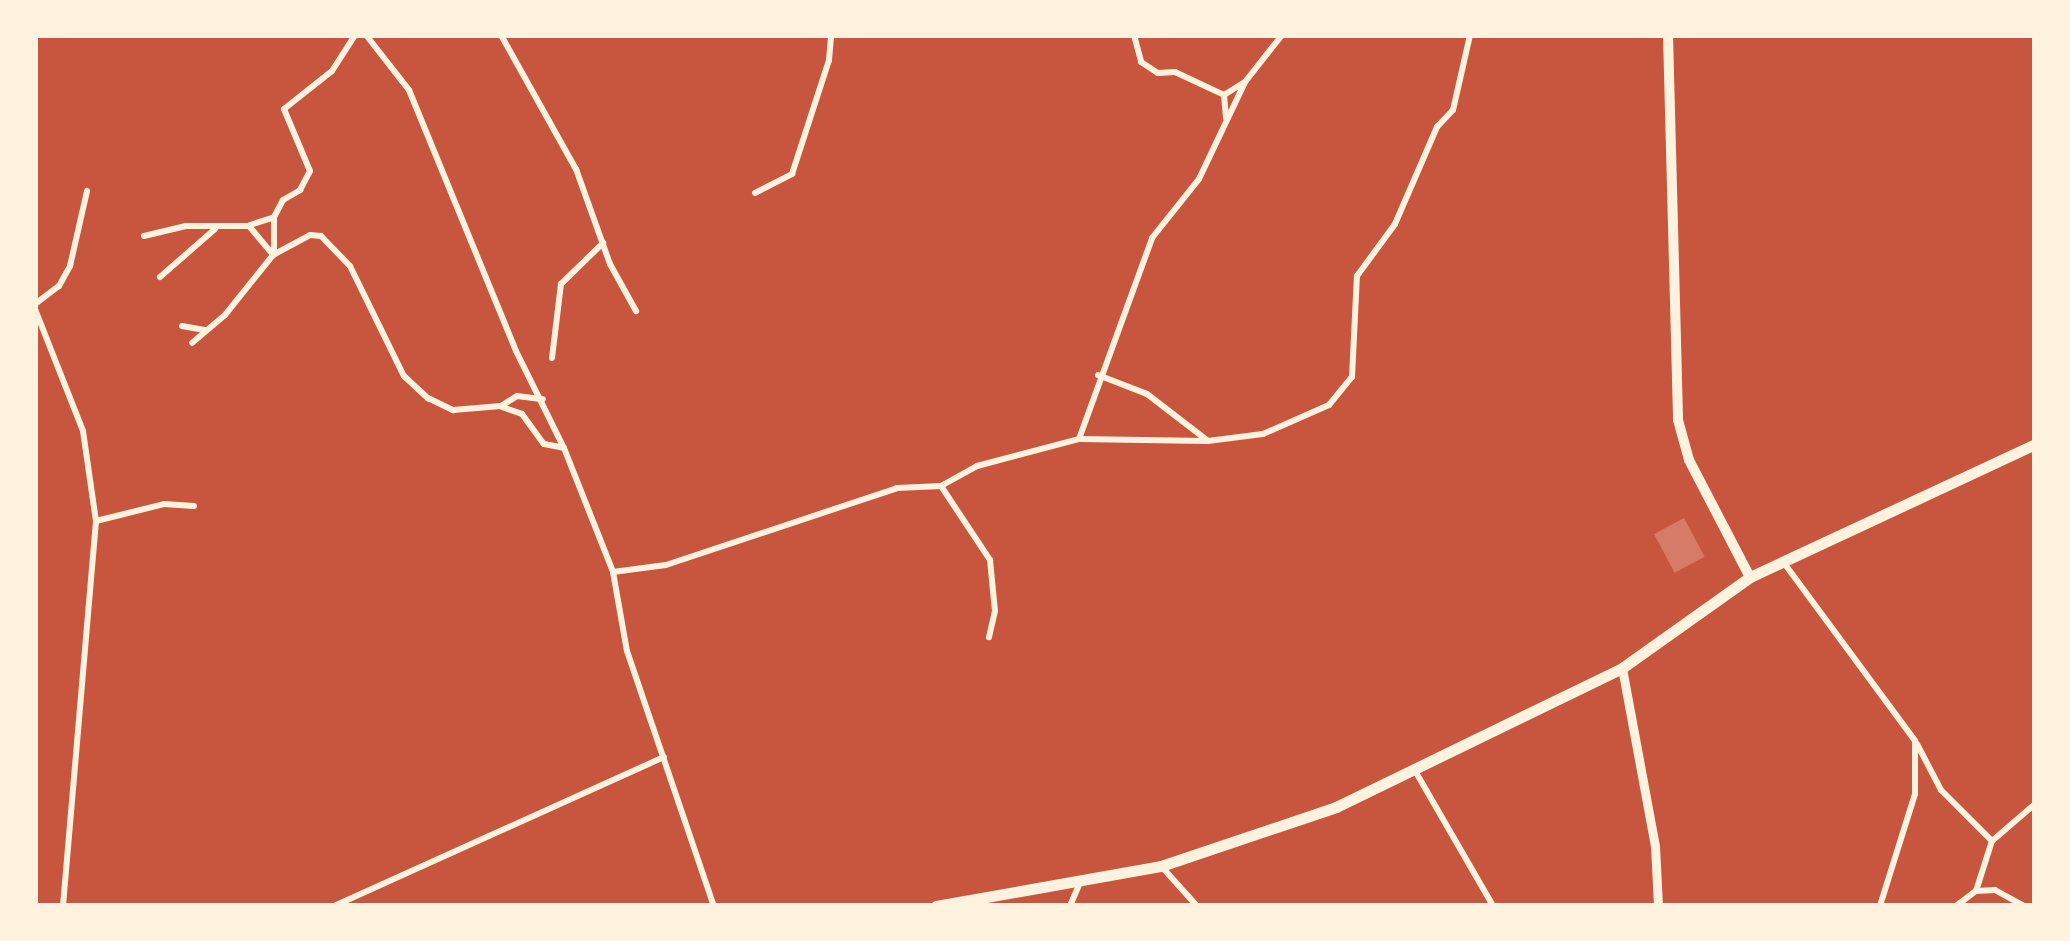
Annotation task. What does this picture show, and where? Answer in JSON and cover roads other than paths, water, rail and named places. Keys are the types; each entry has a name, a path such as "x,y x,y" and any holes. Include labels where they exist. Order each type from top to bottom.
{"main road":[{"path":"1668,35 1678,420 1689,460 1750,577"},
{"path":"936,906 1161,866 1290,826 1622,668 1750,577 2035,444"}],"street":[{"path":"144,236 186,226 249,226 274,218 310,171 284,110 332,71 355,35"},
{"path":"366,35 409,90 508,334 544,399 564,448 613,572 627,651 714,906"},
{"path":"501,35 576,170 603,243 636,311"},
{"path":"755,193 792,174 830,60 831,35"},
{"path":"1134,35 1141,62 1224,95"},
{"path":"1078,439 1098,375 1152,238 1199,180 1246,82 1282,35"},
{"path":"613,572 666,566 898,488 941,486 977,466 1078,439 1208,441 1263,434 1329,405 1352,377 1357,276 1395,224 1437,127 1453,110 1470,35"},
{"path":"1224,95 1246,82"},
{"path":"1224,95 1226,122"},
{"path":"63,906 96,521 83,432 35,307 59,286 70,266 87,191"},
{"path":"192,344 226,315 278,249 274,218"},
{"path":"249,226 272,255"},
{"path":"160,276 215,229"},
{"path":"272,255 310,235 321,236 350,266 404,376 428,398 453,410 501,406 522,414 544,444 564,448"},
{"path":"552,358 561,284 603,243"},
{"path":"182,326 205,330"},
{"path":"1098,375 1147,394 1208,441"},
{"path":"501,406 517,396 544,399"},
{"path":"941,486 990,560 996,612 989,636"},
{"path":"96,521 164,504 194,506"},
{"path":"1784,563 1915,740 1941,790 1992,842"},
{"path":"1622,668 1656,846 1658,906"},
{"path":"1880,906 1916,794 1915,740"},
{"path":"334,906 664,757"},
{"path":"1414,768 1493,906"},
{"path":"1976,892 1992,842 2035,804"},
{"path":"1161,866 1197,906"},
{"path":"1070,906 1080,883"},
{"path":"1956,906 1976,892 1995,890 2024,906"}]}
